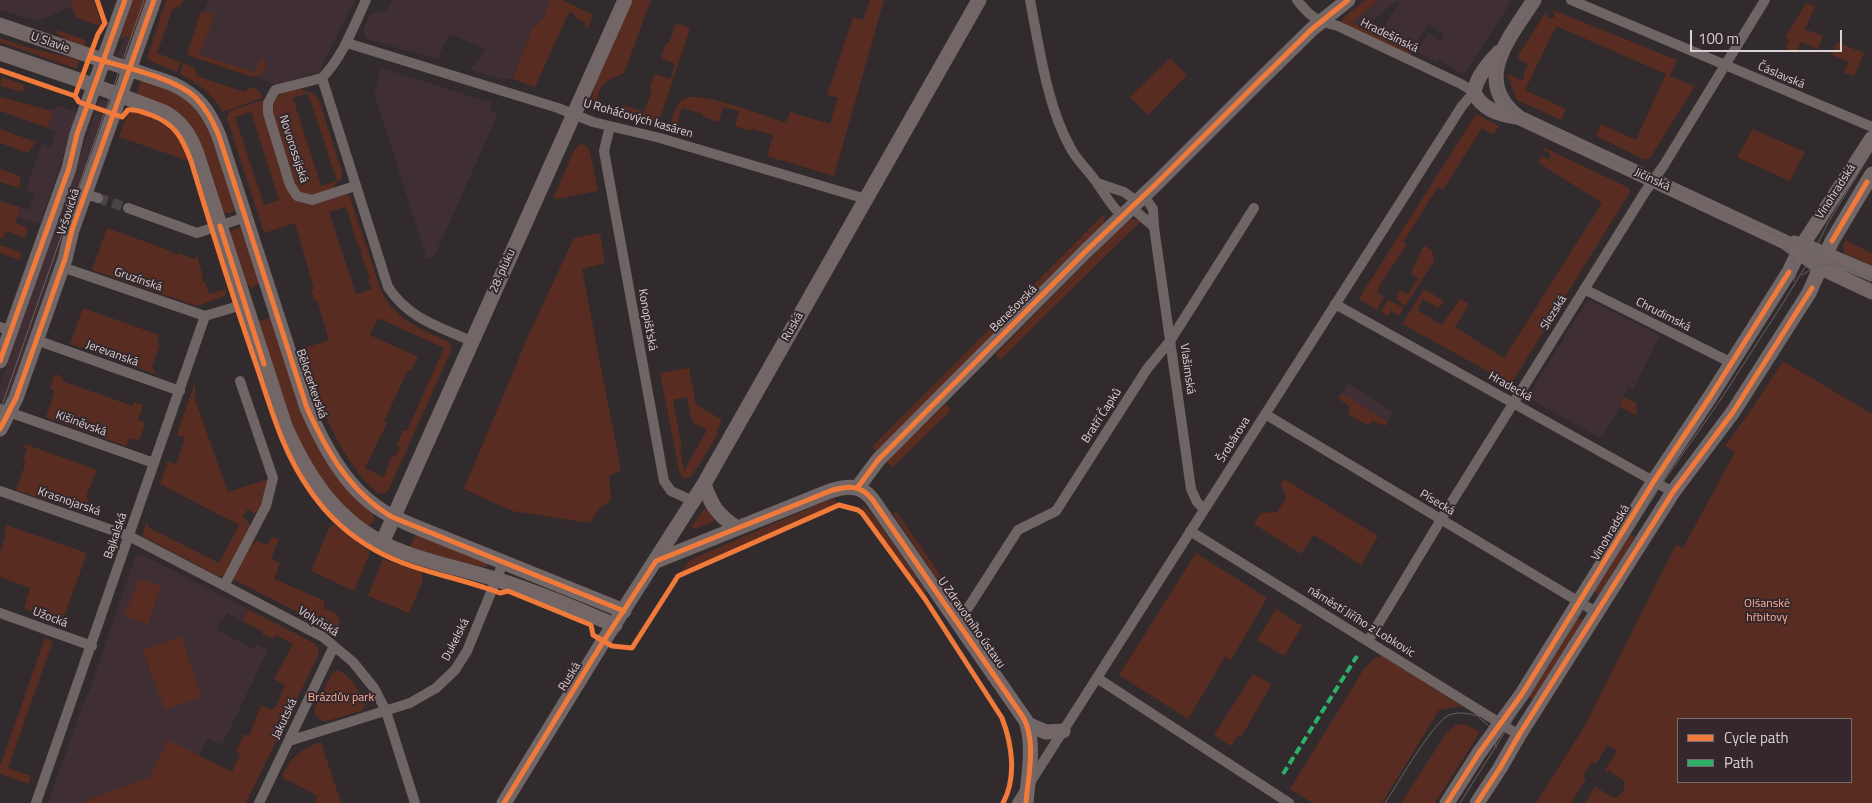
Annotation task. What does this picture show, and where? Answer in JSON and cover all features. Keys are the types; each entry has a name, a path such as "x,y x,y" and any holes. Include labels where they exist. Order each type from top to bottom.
{"main road":[{"name":"Vršovická","path":"0,361 5,329 69,168 77,134 125,0"},
{"name":"Vršovická","path":"0,429 4,411 14,403 62,267 72,230 91,196 120,96 154,0"},
{"name":"28. pluku","path":"382,543 625,0"},
{"name":"Ruská","path":"504,803 694,501 979,0"},
{"name":"Benešovská","path":"858,487 878,460 1088,249 1320,22 1348,0"},
{"path":"1504,48 1496,72 1497,90 1474,92 1485,68 1504,48 1534,0"},
{"name":"U Slavie","path":"0,25 129,69"},
{"name":"U Slavie","path":"0,53 94,85 120,96"},
{"name":"Bělocerkevská","path":"129,69 181,88 194,97 212,118 220,136 307,408 336,463 356,490 392,517 624,611"},
{"name":"Jičínská","path":"1497,90 1504,103 1520,118"},
{"name":"Jičínská","path":"1474,92 1478,100 1486,107 1501,114 1520,118 1800,248 1872,292"},
{"path":"120,96 175,118 190,137 285,426 305,466 339,512 361,530 382,543 404,553 496,579 615,625"},
{"name":"Vinohradská","path":"1447,803 1497,722 1522,694 1654,481 1789,272 1800,248 1872,138"},
{"name":"Vinohradská","path":"1477,803 1500,768 1518,735 1673,492 1734,412 1809,293 1832,241 1872,174"},
{"name":"Jičínská","path":"1822,261 1872,274"},
{"path":"704,484 710,503 723,518 738,528"},
{"path":"656,561 830,491 846,487 858,487"},
{"name":"U Zdravotního ústavu","path":"858,487 872,499 959,622 1027,724 1031,755 1026,803"},
{"path":"1027,724 1046,732 1063,731"}],"street":[{"path":"366,0 333,67 322,78 355,186 384,276 395,298 415,316 471,341"},
{"name":"Vlašimská","path":"1030,0 1050,98 1069,146 1083,168 1097,183 1110,205 1154,209 1154,227 1191,489 1197,502 1204,509"},
{"name":"Hradešínská","path":"1297,0 1305,10 1320,22 1338,26 1461,84 1474,92"},
{"name":"Čáslavská","path":"1571,0 1872,127"},
{"name":"Slezská","path":"1368,641 1513,403 1652,180 1664,166 1765,0"},
{"name":"U Roháčových kasáren","path":"346,43 550,105 593,122 660,138 866,199"},
{"name":"Novorossijská","path":"322,78 274,90 268,104 268,113 290,185 295,193 303,199 312,200 355,186"},
{"name":"Šrobárova","path":"1017,803 1462,106 1474,92"},
{"name":"Konopišťská","path":"610,126 604,151 664,481 672,490 694,501"},
{"name":"Vlašimská","path":"1097,183 1124,192 1134,206 1154,227"},
{"path":"128,208 197,233 246,217"},
{"name":"Bratří Čapků","path":"959,622 1018,530 1056,511 1147,369 1170,340 1254,208"},
{"name":"Gruzínská","path":"62,267 205,316"},
{"name":"Chrudimská","path":"1584,289 1732,363"},
{"path":"205,316 245,304"},
{"name":"Hradecká","path":"1336,304 1673,492"},
{"name":"Bajkalská","path":"36,803 205,316"},
{"name":"Jerevanská","path":"36,340 180,391"},
{"path":"225,584 266,506 273,478 240,380"},
{"name":"Kišiněvská","path":"4,411 154,463"},
{"name":"Písecká","path":"1265,414 1596,612"},
{"name":"Krasnojarská","path":"0,491 129,536"},
{"name":"náměstí Jiřího z Lobkovic","path":"1190,531 1518,735"},
{"name":"Volyňská","path":"129,536 310,629 353,662 374,688 386,711 415,803"},
{"name":"Dukelská","path":"289,741 386,711 424,696 436,688 455,670 469,647 503,563"},
{"name":"Užocká","path":"0,613 92,646"},
{"name":"Jakutská","path":"259,803 334,646"},
{"path":"1097,678 1286,802"}],"shaded area":[{"path":"0,0 80,0 79,3 39,21 0,10"},
{"path":"208,0 355,0 319,72 277,85 190,53"},
{"path":"393,0 550,0 543,17 532,29 513,79 501,79 470,70 485,49 450,34 437,59 367,39 364,34 364,28 370,14 386,10"},
{"path":"1379,0 1512,0 1464,75 1439,60 1437,63 1417,51 1429,33 1441,41 1444,35 1428,24 1412,51 1380,32 1401,1 1393,4 1364,28 1351,22"},
{"path":"124,36 134,39 126,59 118,56"},
{"path":"381,68 493,103 490,111 498,114 434,257 427,259 374,93"},
{"path":"100,99 110,103 7,403 0,400 0,385"},
{"path":"58,105 78,113 40,224 16,217 20,207 29,210 35,194 26,190 42,144 51,147 56,131 48,128 53,111"},
{"path":"1588,299 1660,335 1633,390 1628,387 1617,412 1601,438 1527,398"},
{"path":"1348,383 1393,412 1386,423 1340,395"},
{"path":"141,554 248,609 242,621 227,613 224,620 221,619 216,630 254,649 257,644 268,650 222,745 208,738 199,756 168,740 149,777 80,803 48,803 92,684 135,557"}],"green space":[{"path":"73,0 93,0 101,22 100,26 77,18 71,6"},
{"path":"133,0 147,0 134,39 125,36 123,39 120,38"},
{"path":"166,0 184,0 180,7 173,8 157,53 180,62 177,72 152,62 147,58"},
{"path":"550,0 562,0 593,15 588,28 585,26 585,22 569,12 535,87 513,79 532,29 543,18"},
{"path":"633,0 651,0 624,73 610,79 603,85 598,94 595,108 592,98 594,87"},
{"path":"870,0 884,0 834,176 767,156 773,135 735,126 739,111 723,107 719,122 703,117 703,114 682,108 675,129 670,128 677,106 686,98 694,97 719,101 786,123 790,112 830,124 838,98 827,95 853,17 863,20"},
{"path":"1365,0 1379,0 1352,22 1412,51 1409,56 1341,23 1344,17"},
{"path":"1806,3 1815,6 1805,29 1823,36 1818,49 1801,42 1796,53 1786,49 1789,40 1785,38"},
{"path":"1553,10 1677,60 1670,76 1695,86 1650,158 1645,160 1596,136 1601,124 1636,140 1666,74 1556,26 1525,90 1566,109 1561,120 1517,100 1507,74 1522,80 1528,65 1517,57 1546,12 1549,19 1555,17"},
{"path":"201,11 214,15 200,55 255,72 261,58 266,64 262,73 258,76 249,76 187,55"},
{"path":"676,23 690,28 658,124 621,113 624,105 644,112 652,91 649,90 655,74 670,79 675,64 661,58"},
{"path":"57,30 83,39 86,42 84,48 71,43 56,33"},
{"path":"0,38 79,60 77,69 0,42"},
{"path":"1837,42 1864,53 1854,76 1844,73 1849,62 1832,55"},
{"path":"1170,58 1187,75 1148,115 1130,97"},
{"path":"183,63 195,68 197,76 244,92 249,88 254,88 259,91 262,98 223,112 204,89 180,74"},
{"path":"2,77 25,85 23,92 0,86"},
{"path":"141,80 179,95 199,113 214,139 219,153 236,209 233,212 222,212 198,141 136,96"},
{"path":"302,88 303,91 312,93 319,100 342,172 342,178 334,185 335,187 315,195 305,194 296,188 273,116 276,98 284,93","holes":["308,93 337,181 321,186 293,98"]},
{"path":"0,97 53,111 48,128 0,111"},
{"path":"266,99 292,196 345,193 349,195 382,293 388,303 410,323 447,341 451,345 451,351 389,489 384,494 377,493 350,462 322,407 302,349 329,340 317,300 314,300 311,291 314,289 295,223 264,233 227,119 229,112","holes":["251,112 279,200 264,205 235,117","346,207 358,246 360,246 362,252 360,253 370,278 368,279 372,289 356,294 329,212","378,318 444,348 407,431 403,430 397,445 400,447 395,457 392,456 384,477 365,468 387,423 384,421 408,370 411,371 418,357 370,335"]},
{"path":"134,111 169,128 179,141 189,161 119,137 128,113"},
{"path":"1476,114 1499,126 1494,135 1482,128 1443,190 1438,187 1403,242 1407,244 1381,283 1377,292 1384,298 1377,310 1359,299"},
{"path":"0,129 36,142 28,153 0,143"},
{"path":"1753,129 1805,152 1790,181 1737,157"},
{"path":"580,144 585,145 590,152 598,189 597,191 557,199 554,197 556,192 574,150"},
{"path":"1545,148 1629,188 1630,192 1511,384 1402,324 1424,289 1444,301 1438,308 1423,299 1417,310 1442,325 1460,299 1469,304 1455,327 1504,358 1602,203 1539,163 1540,156 1549,160 1551,154 1543,150"},
{"path":"0,169 20,176 20,188 0,182"},
{"path":"0,201 20,207 16,223 28,228 25,238 6,231 3,239 0,238"},
{"path":"1103,215 1105,217 1102,227 876,452 872,447"},
{"path":"1132,219 1142,220 1000,360 995,355 1126,222"},
{"path":"107,228 171,251 171,253 177,255 178,253 194,259 197,256 203,276 201,277 209,294 226,289 225,296 197,306 92,270"},
{"path":"237,228 243,229 259,276 258,284 251,288 243,281 230,236 232,230"},
{"path":"600,233 605,263 582,269 621,471 609,476 611,500 598,510 590,523 512,511 464,489 529,334 574,238"},
{"path":"1846,239 1872,253 1872,266 1844,253 1843,245"},
{"path":"0,245 21,252 20,260 0,253"},
{"path":"1424,245 1432,251 1434,261 1405,306 1396,299 1397,295 1400,290 1408,294 1418,279 1411,273"},
{"path":"1388,300 1404,308 1399,316 1391,311 1388,316 1381,312"},
{"path":"83,308 159,335 157,344 160,345 152,367 161,376 70,344"},
{"path":"272,317 303,411 373,513 375,519 373,523 367,526 343,508 309,461 295,434 257,322"},
{"name":"Olšanské hřbitovy","path":"1783,361 1872,414 1872,803 1585,803 1596,785 1597,788 1614,798 1619,796 1623,790 1625,782 1608,770 1607,772 1605,770 1617,751 1607,745 1596,764 1591,762 1583,776 1586,779 1571,803 1536,803 1584,727 1676,545 1683,548 1735,452 1725,446"},
{"path":"689,368 696,404 722,420 716,432 718,434 691,477 683,478 679,470 660,373","holes":["687,397 692,422 707,430 684,471 673,400"]},
{"path":"55,374 63,377 62,381 133,406 135,402 143,405 138,420 145,423 139,441 129,438 126,446 136,450 46,417 55,391 50,389"},
{"path":"195,382 195,400 228,492 268,479 266,493 260,508 254,514 248,509 243,516 250,525 249,531 225,575 218,576 142,536 147,522 148,527 219,563 239,525 160,484 168,461 176,464 185,438 177,435"},
{"path":"1341,393 1388,422 1385,426 1373,421 1367,425 1348,414 1350,407 1338,398"},
{"path":"1625,397 1636,403 1637,416 1619,406"},
{"path":"945,404 951,410 893,467 884,460 896,451"},
{"path":"25,444 97,470 86,497 89,499 83,512 16,490 26,462 23,461 27,449 24,447"},
{"path":"1284,479 1378,536 1361,565 1314,535 1301,554 1254,524 1261,513 1277,512 1286,498 1281,484"},
{"path":"835,499 837,505 829,509 682,571 690,560 826,501"},
{"path":"863,505 874,516 926,591 923,596 862,508"},
{"path":"705,508 715,521 694,529 691,527"},
{"path":"896,511 957,599 953,602 893,514"},
{"path":"333,524 370,552 354,591 311,571 328,530"},
{"path":"6,525 87,553 62,622 24,608 30,588 0,577 0,552 6,533 4,532"},
{"path":"1628,533 1635,537 1599,595 1592,590"},
{"path":"416,534 487,563 487,566 460,563 410,547"},
{"path":"272,537 279,539 271,559 280,563 274,579 325,601 323,608 337,614 340,622 336,632 233,579 249,546 258,541 268,545"},
{"path":"1196,553 1267,598 1231,660 1225,657 1188,719 1119,675"},
{"path":"383,559 421,572 423,580 409,613 368,596"},
{"path":"138,579 161,586 148,624 125,616"},
{"path":"248,609 312,642 318,647 318,656 246,803 80,803 149,777 168,740 232,772 240,754 236,751 244,734 249,736 261,705 272,710 277,705 285,685 274,679 293,644 276,635 273,639 262,634 263,631 242,621"},
{"path":"1276,609 1302,626 1284,656 1257,640"},
{"path":"1576,616 1584,621 1534,700 1526,695"},
{"path":"181,637 202,697 165,710 143,650"},
{"path":"45,638 53,641 8,768 31,776 29,784 0,774 0,766"},
{"path":"1382,656 1462,706 1439,710 1382,803 1313,803 1290,789 1364,669 1373,659"},
{"name":"Brázdův park","path":"337,670 342,672 355,685 365,706 361,711 321,721 315,714 315,708 331,675"},
{"path":"1253,674 1272,684 1241,737 1238,735 1231,746 1214,735"},
{"path":"1465,724 1480,732 1435,803 1401,803 1445,735 1455,725"},
{"path":"321,742 341,803 315,802 318,796 285,779 282,775 289,763 298,754 308,747"}],"tunnel":[{"path":"98,198 128,208"}],"tram line":[{"path":"0,411 144,0"},
{"path":"1537,0 1511,41 1500,71 1500,85 1505,99 1517,112 1550,130 1872,280"},
{"path":"1460,803 1661,485 1719,402 1785,300 1811,257 1829,221 1872,151"},
{"path":"1781,244 1789,251 1794,260 1794,281"},
{"path":"1802,275 1817,266 1836,264"},
{"path":"1385,803 1425,741 1442,720 1449,715 1466,713 1499,719 1507,717 1516,711"},
{"path":"1479,718 1492,731 1496,748"}],"marked path":[{"path":"1283,774 1357,656"}],"cycle path":[{"path":"75,96 98,34 105,23 97,0"},
{"path":"0,361 69,168 77,134 125,0"},
{"path":"0,429 16,398 65,259 72,230 154,0"},
{"path":"858,487 878,460 1088,249 1312,29 1348,0"},
{"path":"90,57 145,73 173,84 195,97 206,111 219,136 307,408 341,470 364,496 392,517 624,611"},
{"path":"0,70 75,96 79,102 122,117 128,110 136,110 151,115 166,123 177,132 191,161 240,318 286,448 293,463 317,501 357,538 375,550 405,564 500,593 508,591 591,625 593,635 612,646 632,648 678,576 839,505 858,510 925,599 1002,718 1012,760 1010,782 1003,803"},
{"path":"1832,241 1867,182"},
{"path":"220,226 264,364"},
{"path":"1447,803 1479,753 1522,694 1654,481 1789,272"},
{"path":"1477,803 1673,492 1733,412 1812,288"},
{"path":"504,803 601,645 656,561 830,491 848,487 863,491 872,499 1023,717 1030,737 1031,748 1026,803"}]}
